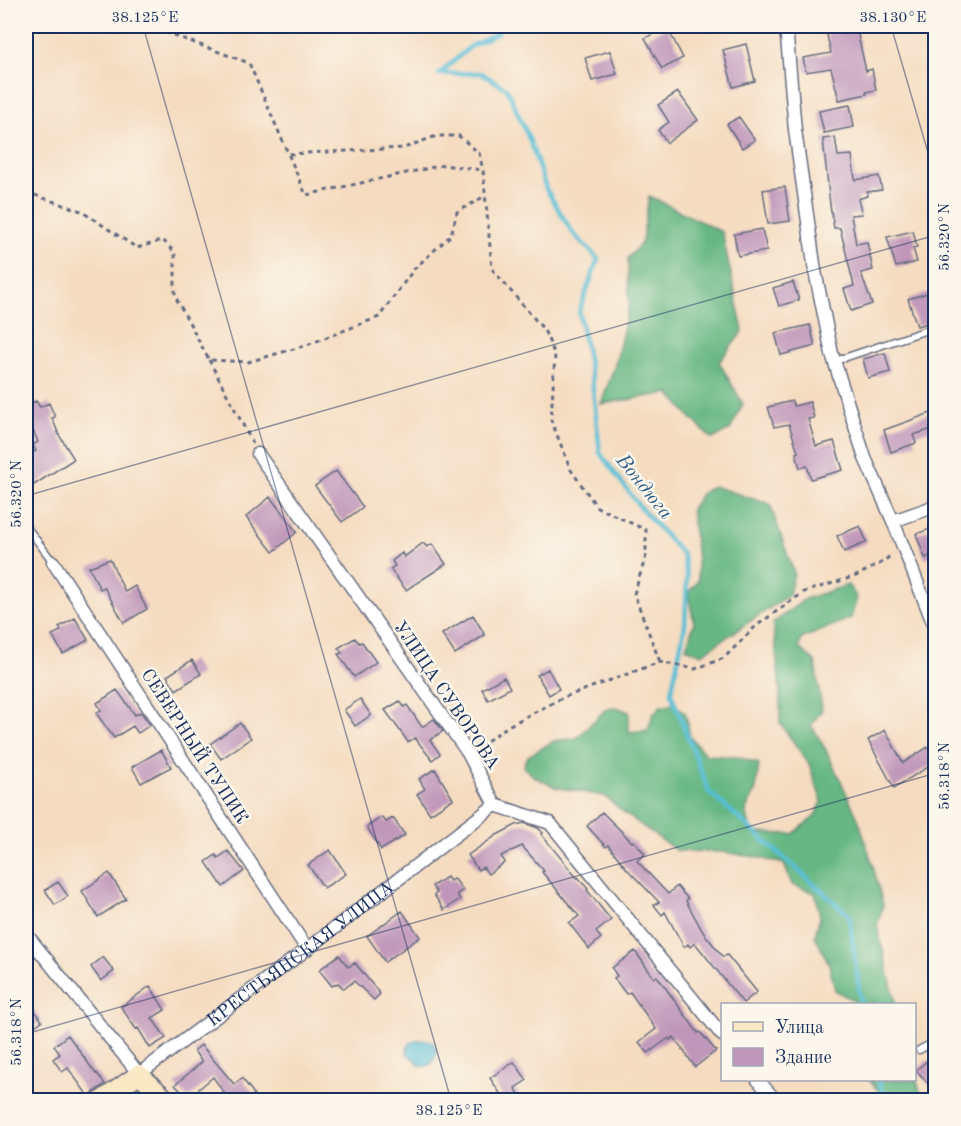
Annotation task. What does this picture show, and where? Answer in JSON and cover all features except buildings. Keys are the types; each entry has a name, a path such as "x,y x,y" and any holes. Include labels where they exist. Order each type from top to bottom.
{"street":[{"path":"786,26 795,130 815,271 834,362 865,458 893,521 936,630"},
{"name":"УЛИЦА СУВОРОВА","path":"258,454 468,753 495,806"},
{"path":"893,521 936,506"},
{"name":"СЕВЕРНЫЙ ТУПИК","path":"53,562 307,949"},
{"path":"495,806 550,823 721,1033"},
{"name":"КРЕСТЬЯНСКАЯ УЛИЦА","path":"102,1101 495,806"},
{"path":"26,934 139,1074 167,1101"},
{"path":"759,1081 775,1101"}],"lane":[{"path":"834,362 936,327"},
{"path":"26,526 53,562"},
{"path":"919,1050 936,1041"}],"path":[{"path":"160,26 162,31 249,63 306,195 442,165 483,170"},
{"path":"289,154 404,148 436,136 459,136 478,153 483,170 492,269 544,330 555,355 551,420 571,470 597,507 646,530 646,556 634,594 660,662"},
{"path":"26,192 81,211 137,248 163,240 175,253 175,296 258,454"},
{"path":"209,360 248,362 304,346 379,317 414,269 451,236 457,212 485,196"},
{"path":"468,753 508,726 562,698 660,662 695,669 724,658 756,626 804,592 856,576 883,562"}],"green space":[{"path":"649,196 722,232 743,331 719,362 743,404 730,430 712,439 669,393 601,404 615,365 629,305 628,258 642,242"},
{"path":"713,486 770,504 794,573 789,595 702,654 686,648 694,623 688,593 698,581 691,509 701,494"},
{"path":"848,585 857,598 851,618 801,639 799,648 815,661 822,710 811,725 826,750 859,821 873,866 883,905 877,926 896,1003 854,1003 835,990 829,964 815,936 820,916 815,893 792,885 784,864 722,852 677,851 604,796 555,787 535,777 524,768 528,756 554,741 577,738 606,709 616,707 629,712 629,732 648,730 653,714 662,705 675,704 686,714 690,737 706,755 738,757 759,764 756,789 746,810 751,833 793,834 814,817 822,802 809,764 780,723 780,690 773,623 805,599"},
{"path":"916,1079 923,1100 886,1100 870,1081 916,1081"}],"water":[{"path":"418,1040 431,1041 435,1045 437,1053 432,1063 427,1066 421,1066 407,1053 410,1044"}],"waterway":[{"name":"Вондюга","path":"498,26 498,33 471,46 439,74 481,73 507,89 530,141 546,189 572,232 598,259 579,312 592,380 600,453 640,507 683,555 687,577 685,625 671,693 709,792 849,915 861,1003"},
{"name":"Вондюга","path":"878,1081 886,1100"}]}
